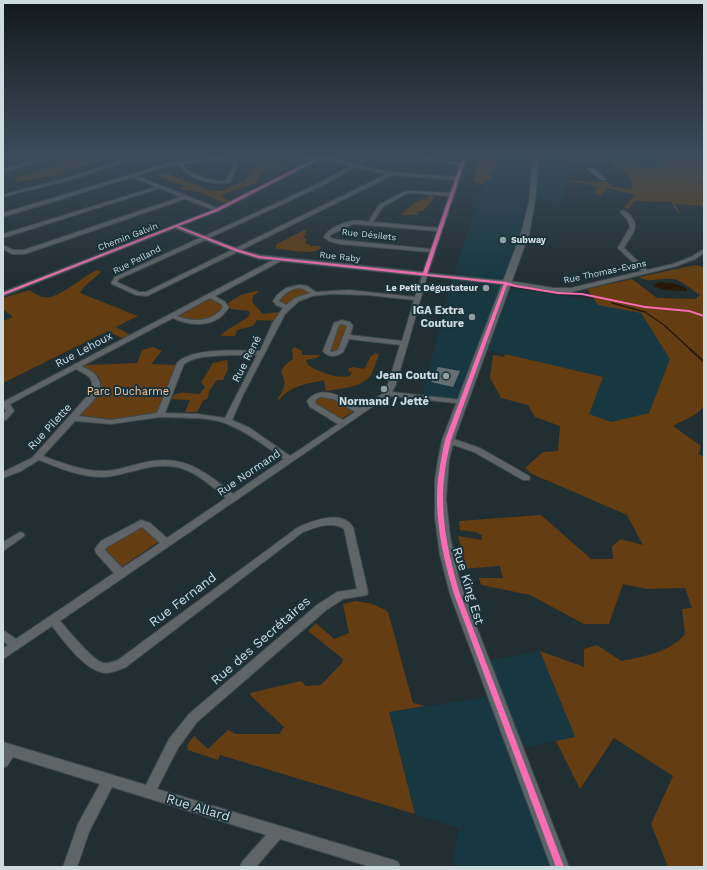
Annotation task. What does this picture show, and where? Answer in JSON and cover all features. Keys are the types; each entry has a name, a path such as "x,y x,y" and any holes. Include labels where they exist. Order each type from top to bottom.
{"main road":[{"name":"Rue King Est","path":"531,198 525,234 448,440 442,462 439,501 442,538 447,562 482,662 560,867"}],"street":[{"path":"3,215 61,198"},
{"path":"3,236 123,198"},
{"path":"3,247 16,253 25,252 185,198 217,210"},
{"name":"Chemin Galvin","path":"3,294 176,227 217,210 242,198"},
{"path":"204,238 292,198"},
{"path":"236,250 343,198"},
{"path":"370,223 381,206 397,198"},
{"path":"451,198 425,274 392,384 387,394 462,402"},
{"path":"623,212 630,218 633,228 630,236 621,248 646,272"},
{"name":"Rue Désilets","path":"433,251 340,242 331,240 327,237 328,234 350,223 370,223 440,230"},
{"name":"Rue Raby","path":"176,227 236,250 259,257 506,283"},
{"name":"Rue Pelland","path":"204,238 117,278 114,283 138,294 147,294 236,250"},
{"name":"Rue Thomas-Evans","path":"506,283 563,291 685,262 704,251"},
{"name":"Rue Lehoux","path":"3,418 10,411 4,404 280,259"},
{"path":"314,294 310,288 297,286 279,296 276,301 278,304 287,306 314,294 345,291 418,299"},
{"path":"173,316 191,323 201,323 212,319 222,313 226,308 223,303 210,296"},
{"name":"Rue René","path":"228,421 287,306"},
{"path":"342,322 349,324 350,326 346,337 340,352 332,354 327,352 336,324 342,322"},
{"path":"346,337 404,343"},
{"path":"160,415 183,360 198,355 262,353"},
{"name":"Rue Pilette","path":"3,475 28,464 38,456 92,398 97,387 94,377 76,366"},
{"path":"344,424 313,405 311,401 313,398 323,394 331,395 361,412"},
{"name":"Rue Normand","path":"3,654 387,394"},
{"path":"74,418 111,422 160,415 197,416 228,421 265,441 291,460"},
{"path":"448,440 477,450 526,478"},
{"path":"38,456 77,470 102,474 114,473 165,461 176,462 196,470 233,499"},
{"name":"Rue Fernand","path":"53,620 92,663 105,668 113,668 122,664 290,536 308,526 324,522 342,522"},
{"name":"Rue des Secrétaires","path":"149,792 173,744 193,718 321,608 342,595 363,592 348,527 342,522"},
{"path":"121,574 101,553 100,549 104,544 141,523 148,525 167,543"},
{"path":"3,547 20,535"},
{"path":"3,635 16,645"},
{"path":"3,762 7,749"},
{"name":"Rue Allard","path":"7,749 393,867"},
{"path":"70,867 83,829 110,780"},
{"path":"247,867 278,832"}],"shaded area":[{"path":"479,198 563,198 563,202 532,200 504,287 596,301 599,305 641,313 670,359 649,413 611,422 589,414 603,377 482,349 462,402 422,397 452,280"},
{"path":"660,282 677,284 687,289 687,291 664,290 655,287 654,285"},
{"path":"540,651 575,737 516,749 560,867 452,867 459,828 415,814 389,712 495,696 482,662"}],"green space":[{"path":"213,198 223,198 232,202 224,203"},
{"path":"434,198 423,211 417,212 418,215 402,215 402,213 418,201"},
{"path":"633,198 704,198 704,206 675,204 680,213 678,213 671,202 635,201 628,209 624,208"},
{"path":"306,230 304,238 307,239 305,243 312,246 319,246 321,248 312,252 277,249 277,244"},
{"path":"695,265 704,267 704,406 694,415 673,426 701,446 698,454 704,457 704,867 668,867 651,824 673,776 614,738 580,789 556,741 575,737 540,651 584,667 584,649 597,645 621,661 656,653 672,645 685,634 682,609 692,608 685,588 647,589 623,584 609,624 584,624 530,595 481,585 479,578 503,578 500,566 460,569 454,548 461,547 458,536 482,540 482,535 475,532 460,530 459,521 541,515 591,559 613,559 612,546 621,539 643,545 627,515 532,474 525,468 543,452 558,451 560,426 535,417 528,405 501,398 490,378 493,355 504,357 505,354 603,377 589,414 611,422 649,413 670,359 641,313 598,305 587,289 632,279 657,298 695,299 700,295 677,280 647,280 639,277"},
{"path":"97,270 101,271 85,286 80,293 138,316 116,327 131,335 123,339 108,331 3,383 3,321 13,317 3,309 3,298 29,290 43,297 56,295"},
{"path":"300,287 310,292 287,304 279,302 285,294"},
{"path":"256,291 259,292 253,296 252,302 263,314 279,312 274,321 257,320 253,326 237,330 235,336 220,336 250,314 249,311 231,309 228,303 241,295"},
{"path":"210,299 222,305 223,308 208,319 202,321 190,321 178,316"},
{"path":"340,323 347,325 338,351 330,352 338,324"},
{"name":"Parc Ducharme","path":"153,347 162,351 151,364 177,365 156,414 113,420 81,415 96,397 101,386 101,381 98,376 84,367 85,365 137,363 142,350"},
{"path":"295,347 302,351 302,355 320,355 317,358 306,360 308,365 333,376 339,377 350,376 352,372 349,372 348,369 353,367 364,369 371,356 376,353 379,355 372,373 364,382 345,388 326,391 324,380 295,388 277,400 284,386 281,371 285,365 293,359 292,349"},
{"path":"227,360 228,369 223,380 217,380 209,391 208,398 203,401 197,412 185,412 190,400 171,399 176,394 180,393 200,394 205,387 201,382 213,363"},
{"path":"318,396 329,396 353,412 341,419 314,403 314,400"},
{"path":"142,526 159,541 120,567 105,552 104,549 106,546"},
{"path":"355,601 368,603 388,612 413,703 425,706 389,712 415,814 220,755 218,760 188,750 187,745 194,736 208,749 228,730 236,734 279,734 284,727 251,696 250,693 301,681 306,686 321,685 342,663 343,659 308,631 316,623 334,639 349,633 343,604"}],"building":[{"name":"Jean Coutu","path":"438,367 460,371 453,387 431,382"}],"waterway":[{"path":"612,303 645,312 664,325 691,350"},
{"path":"690,349 704,362"}],"cycle path":[{"path":"3,294 217,210 242,198"},
{"path":"425,274 451,198"},
{"path":"177,227 236,250 259,257 506,283 515,286 558,293 582,294 645,307 689,311 704,316"},
{"path":"506,283 448,440 443,460 441,480 441,518 443,536 457,594 560,867"}],"place":[{"name":"Subway","path":"503,240"},
{"name":"Le Petit Dégustateur","path":"486,288"},
{"name":"IGA Extra Couture","path":"472,317"},
{"name":"Jean Coutu","path":"446,376"},
{"name":"Normand / Jetté","path":"384,389"}]}
